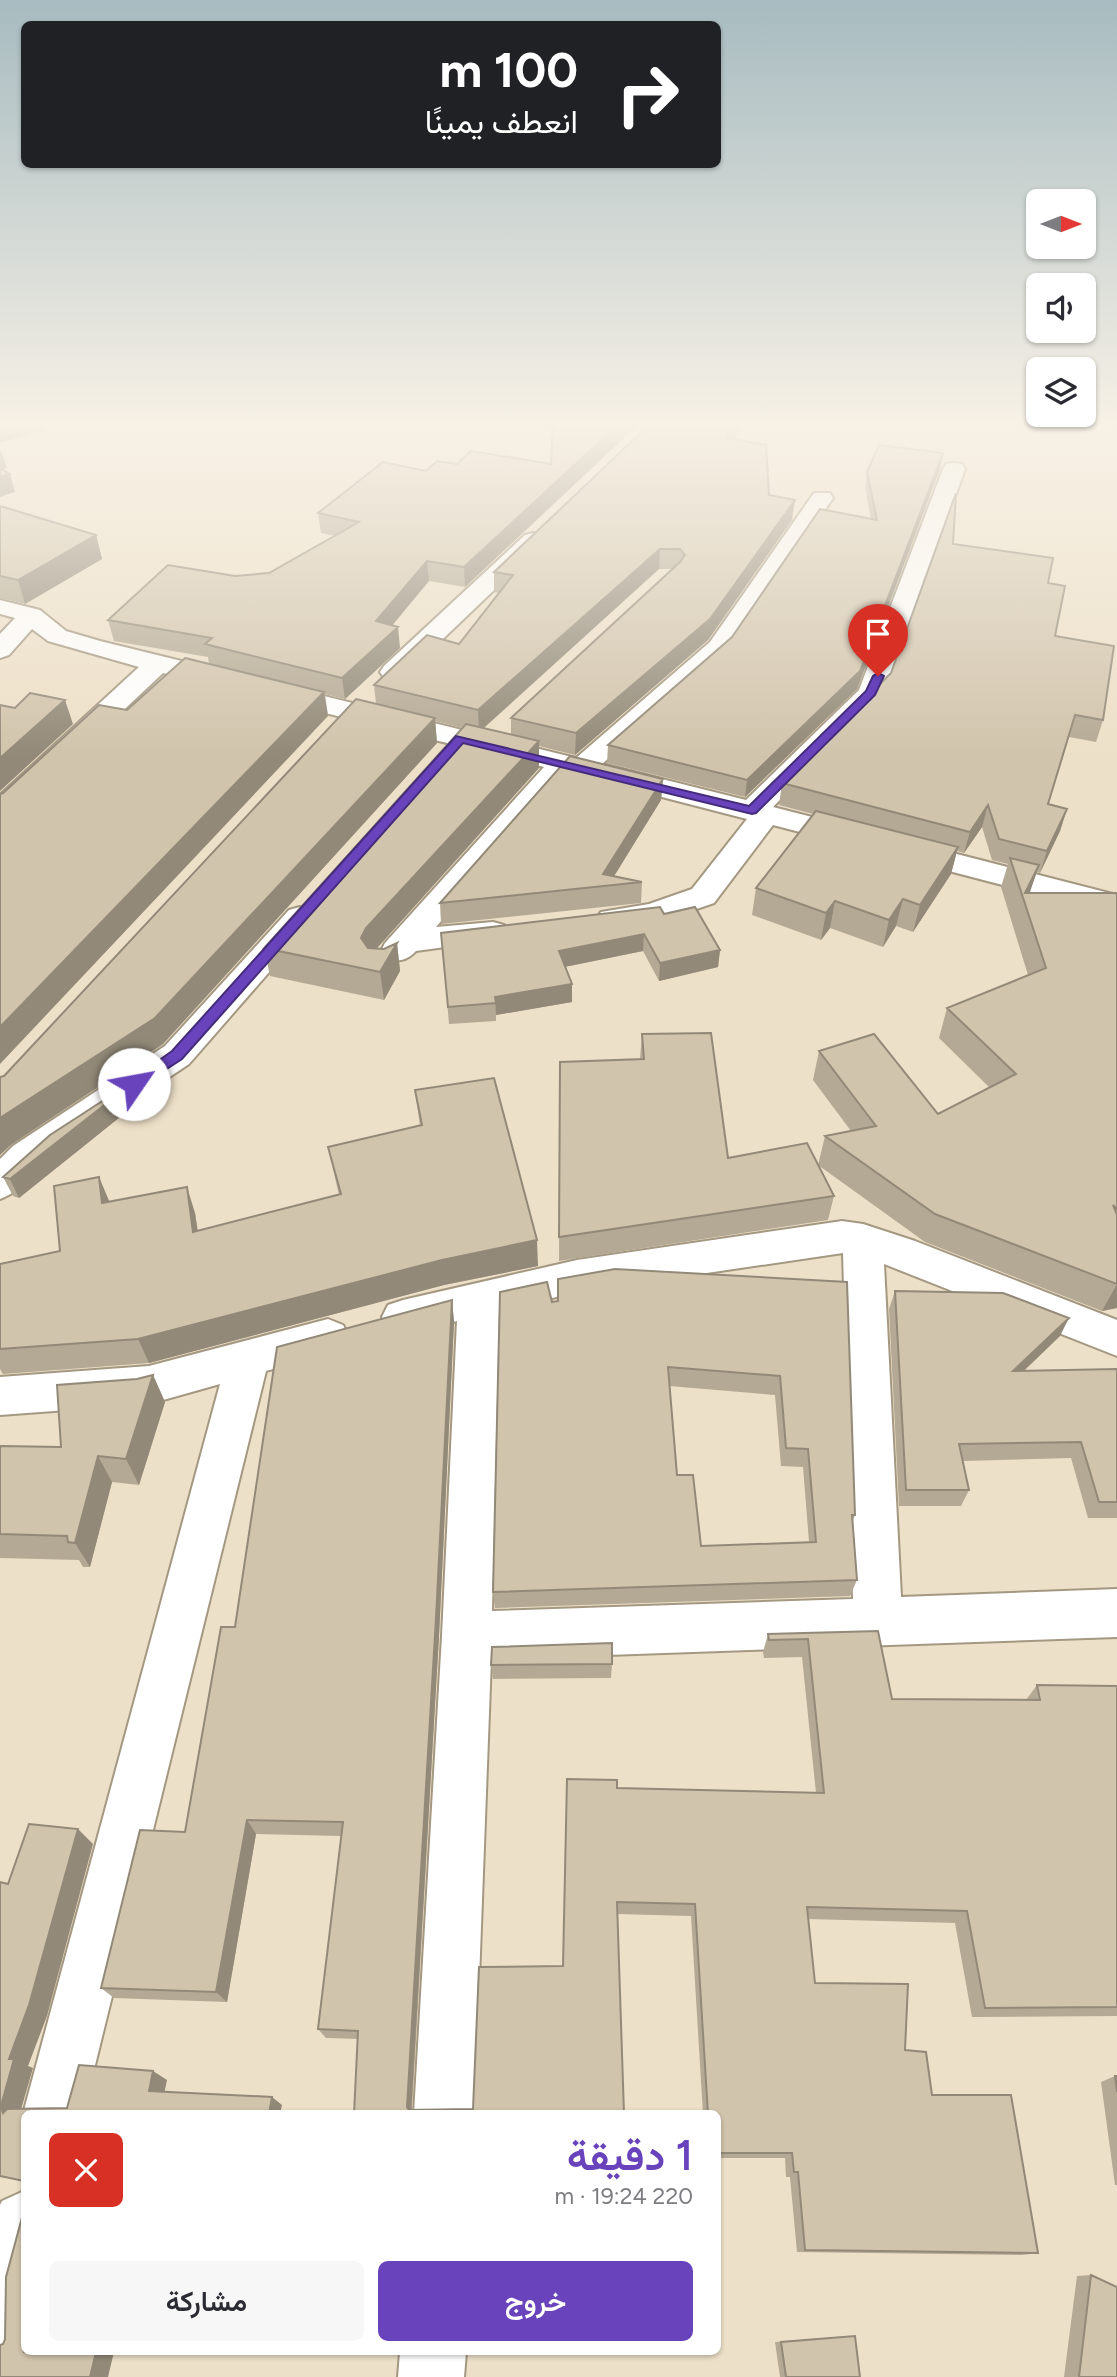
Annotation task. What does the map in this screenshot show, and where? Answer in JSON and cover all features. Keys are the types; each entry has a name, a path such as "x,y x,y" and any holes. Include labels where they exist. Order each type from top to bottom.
{"street":[{"path":"359,705 539,534"},
{"path":"384,965 571,766 719,647 797,534"},
{"path":"584,922 653,914 703,896 759,813 871,693 930,534"},
{"path":"0,607 31,615 57,636 92,647 359,705 473,742 1117,905"},
{"path":"0,650 31,615"},
{"path":"0,811 159,662"},
{"path":"0,1184 26,1156 44,1142 177,1055 323,892"},
{"path":"405,941 516,929"},
{"path":"0,1396 149,1385 479,1298 577,1276 644,1264 732,1255 842,1237 863,1240 901,1252 1116,1336"},
{"path":"863,1240 878,1622"},
{"path":"444,2110 467,1636 479,1298"},
{"path":"54,2110 248,1359"},
{"path":"467,1636 1117,1613"},
{"path":"0,2318 21,2235"},
{"path":"432,2377 433,2355"}],"building":[{"path":"0,534 96,535 18,580 0,576"},
{"path":"338,534 500,534 464,567 427,561 376,621 398,627 342,678 205,644 212,638 108,620 168,565 235,576 269,573"},
{"path":"534,534 771,534 710,619 576,733 511,718 685,555 680,549 660,549 478,710 374,685 427,635 459,644 513,575 494,572"},
{"path":"803,534 912,534 860,671 747,780 608,745 732,637"},
{"path":"941,534 954,534 953,544 1053,558 1048,583 1065,586 1055,636 1114,646 1103,720 1075,715 1048,804 1067,809 1047,851 999,839 988,805 970,832 782,783 891,673"},
{"path":"185,658 324,692 0,1027 0,794 99,705 127,710"},
{"path":"30,693 65,700 0,758 0,705 15,708"},
{"path":"356,699 435,718 155,1018 0,1118 0,1077 4,1076"},
{"path":"466,724 539,741 366,928 361,938 368,948 384,949 397,943 380,972 264,948"},
{"path":"570,756 663,779 603,874 642,882 440,903"},
{"path":"816,811 958,847 920,905 903,899 889,920 835,901 826,913 756,888"},
{"path":"1010,858 1039,865 1025,893 1117,895 1117,1209 1113,1205 1117,1215 1117,1284 935,1214 825,1136 876,1126 819,1051 874,1034 938,1114 1016,1074 947,1008 1046,968"},
{"path":"660,907 664,914 695,907 720,950 660,963 644,934 559,951 572,984 495,997 496,1003 448,1007 441,933"},
{"path":"711,1033 728,1158 807,1143 834,1196 559,1237 560,1062 644,1059 642,1034"},
{"path":"144,1074 10,1179 3,1177 50,1135"},
{"path":"494,1078 537,1240 442,1260 138,1339 0,1349 0,1264 60,1251 54,1186 99,1177 102,1203 187,1187 193,1232 341,1194 328,1147 422,1125 415,1090"},
{"path":"615,1269 847,1282 855,1515 852,1515 857,1580 493,1592 500,1292 547,1282 552,1302 558,1301 558,1279","holes":["668,1367 780,1376 786,1448 808,1449 816,1542 701,1546 693,1475 677,1475"]},
{"path":"895,1291 1003,1293 1069,1318 1013,1371 1117,1369 1117,1502 1099,1502 1081,1442 959,1444 969,1490 906,1490"},
{"path":"452,1300 407,2107 409,2110 354,2110 358,2031 318,2029 343,1822 247,1820 216,1992 101,1988 140,1830 185,1832 221,1627 235,1627 277,1347"},
{"path":"153,1375 126,1459 98,1456 75,1543 68,1542 67,1536 0,1534 0,1446 61,1447 57,1385 137,1379"},
{"path":"878,1631 892,1699 1040,1700 1037,1685 1117,1686 1117,2007 985,2008 967,1911 807,1907 815,1983 908,1984 905,2050 926,2052 932,2095 1011,2095 1038,2253 805,2250 798,2172 794,2172 792,2153 721,2153 721,2110 708,2110 695,1904 617,1902 624,2110 409,2110 473,2109 479,1967 563,1966 567,1779 617,1780 617,1788 824,1793 808,1639 769,1640 768,1634"},
{"path":"612,1643 612,1664 491,1665 492,1647"},
{"path":"29,1824 78,1829 29,2005 9,2059 14,2059 1,2106 3,2113 7,2109 67,2108 79,2065 153,2071 149,2091 272,2097 270,2110 21,2110 21,2180 0,2176 0,1882 8,1884"},
{"path":"21,2221 21,2355 95,2355 90,2377 0,2377 0,2345 5,2339 6,2277"},
{"path":"1091,2275 1117,2287 1117,2377 1079,2377"},
{"path":"855,2336 860,2377 786,2377 781,2342"}],"route":[{"path":"134,1084 177,1055 460,738 752,811 871,693 878,676"}]}
